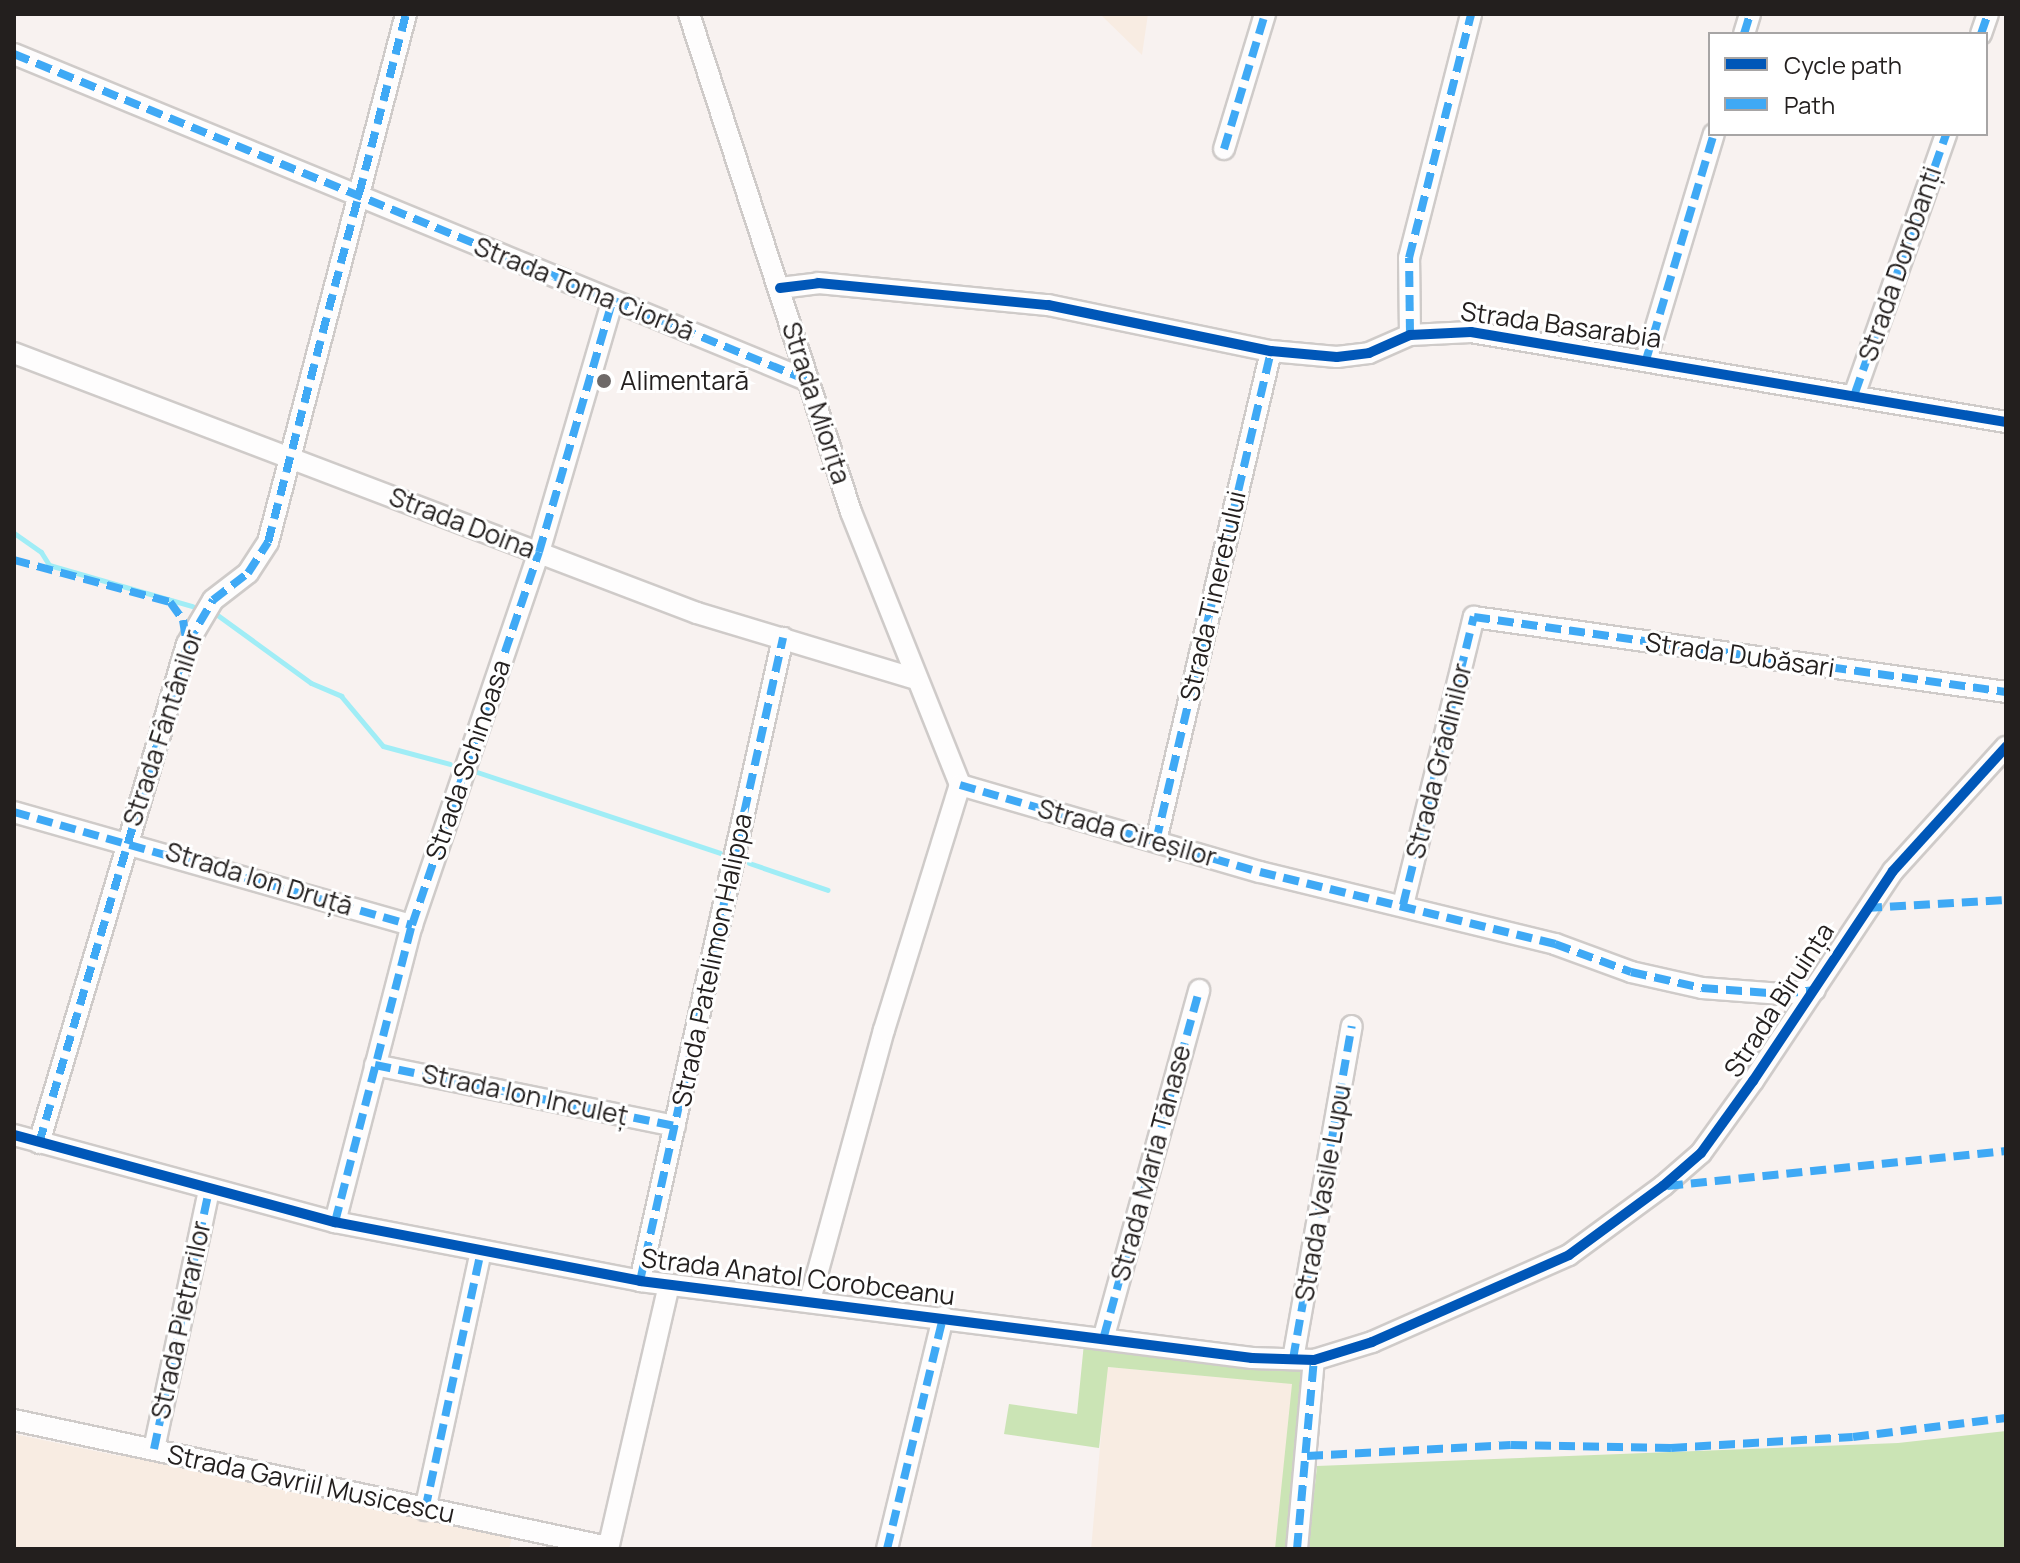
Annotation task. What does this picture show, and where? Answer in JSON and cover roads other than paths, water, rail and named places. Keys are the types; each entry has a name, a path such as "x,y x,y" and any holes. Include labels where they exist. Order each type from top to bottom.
{"street":[{"path":"359,196 406,14"},
{"name":"Strada Miorița","path":"689,14 851,512 915,679 960,785"},
{"path":"1224,149 1265,14"},
{"path":"1410,335 1409,258 1471,14"},
{"name":"Strada Toma Ciorbă","path":"14,54 809,381"},
{"path":"1646,360 1713,136"},
{"name":"Strada Dorobanți","path":"1855,393 1945,136"},
{"name":"Strada Fântânilor","path":"39,1143 126,840 187,644 213,600 259,561 291,459 359,196"},
{"name":"Strada Basarabia","path":"780,288 818,283 1048,305 1271,351 1337,357 1369,353 1410,335 1471,332 1855,393 2006,422"},
{"name":"Strada Schinoasa","path":"335,1222 412,925 539,552 612,302"},
{"name":"Strada Tineretului","path":"1156,841 1271,351"},
{"name":"Strada Doina","path":"14,353 697,613 915,679"},
{"name":"Strada Dubăsari","path":"1474,617 2006,692"},
{"name":"Strada Grădinilor","path":"1403,905 1474,617"},
{"name":"Strada Patelimon Halippa","path":"640,1281 783,638"},
{"name":"Strada Biruința","path":"1569,1255 1634,1213 1701,1153 1815,990 1893,871 2006,747"},
{"path":"810,1300 884,1030 960,785"},
{"name":"Strada Cireșilor","path":"960,785 1156,841 1555,944 1631,972 1702,988 1782,994 1815,990"},
{"name":"Strada Ion Druță","path":"14,812 126,840 412,925"},
{"name":"Strada Maria Tănase","path":"1104,1336 1199,990"},
{"name":"Strada Vasile Lupu","path":"1293,1359 1352,1026"},
{"name":"Strada Ion Inculeț","path":"375,1065 675,1126"},
{"name":"Strada Anatol Corobceanu","path":"14,1135 209,1191 335,1222 640,1281 1293,1359 1314,1360 1372,1342 1569,1255"},
{"name":"Strada Pietrarilor","path":"154,1449 209,1191"},
{"path":"425,1510 481,1252"},
{"path":"608,1548 669,1285"},
{"path":"887,1549 943,1317"},
{"path":"1297,1549 1314,1360"},
{"name":"Strada Gavriil Musicescu","path":"14,1420 608,1548"}],"waterway":[{"path":"14,533 41,552 49,565 192,606"},
{"path":"216,614 311,683 341,696 383,746 450,764"},
{"path":"477,772 720,853"},
{"path":"749,863 828,890"}],"place":[{"name":"Alimentară","path":"604,381"}]}
